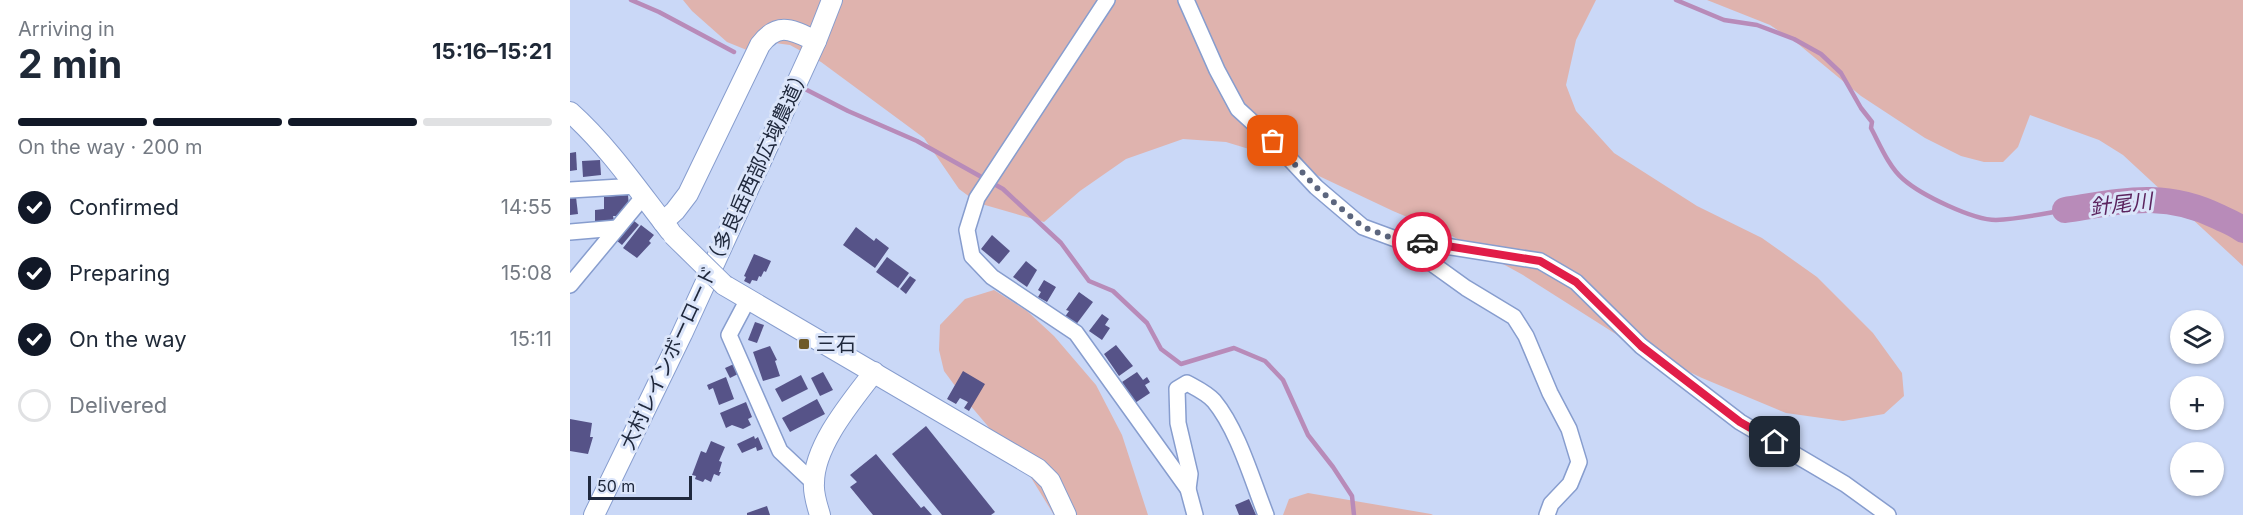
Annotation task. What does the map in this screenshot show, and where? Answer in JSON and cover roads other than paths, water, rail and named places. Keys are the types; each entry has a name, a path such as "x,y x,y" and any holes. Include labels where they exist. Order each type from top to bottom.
{"street":[{"name":"大村レインボーロード（多良岳西部広域農道）","path":"594,515 682,334 816,41 832,0"},
{"path":"1107,0 977,198 967,230 972,256 992,277 1076,333 1188,489 1195,515"},
{"path":"1186,0 1217,70 1238,109 1273,141 1316,187 1363,227 1412,245 1427,260 1466,288 1514,317 1526,336 1550,393 1569,429 1579,462 1569,484 1551,504 1546,515"},
{"path":"668,229 675,211 688,194 760,45 767,36 781,30 791,30 816,41"},
{"path":"573,117 640,191 668,229 724,285 747,301 874,372 1038,469 1050,481 1066,515"},
{"path":"570,189 640,191"},
{"path":"570,285 618,228 640,191"},
{"path":"570,232 618,228"},
{"path":"1392,238 1540,261 1576,282 1641,346 1740,422 1845,484 1888,515"},
{"path":"747,301 729,335 780,451 814,483"},
{"path":"820,515 814,483 817,465 824,447 844,413 874,372"},
{"path":"1188,489 1190,474 1178,423 1177,389 1187,383 1213,400 1229,425 1266,515"}],"waterway":[{"path":"631,0 659,12 734,52"},
{"path":"1676,0 1724,20 1757,25 1794,39 1821,54 1841,73 1861,108 1872,122 1871,128 1893,168 1903,179 1934,199 1974,216 1996,220 2065,210"},
{"path":"807,90 848,111 917,141 1003,189 1061,243 1089,281 1113,291 1147,323 1161,349 1181,364 1234,348 1265,361 1283,380 1308,435 1352,496 1354,515"},
{"name":"針尾川","path":"2065,210 2125,201 2180,203 2199,209 2243,230"}],"place":[{"name":"三石","path":"804,344"}]}
